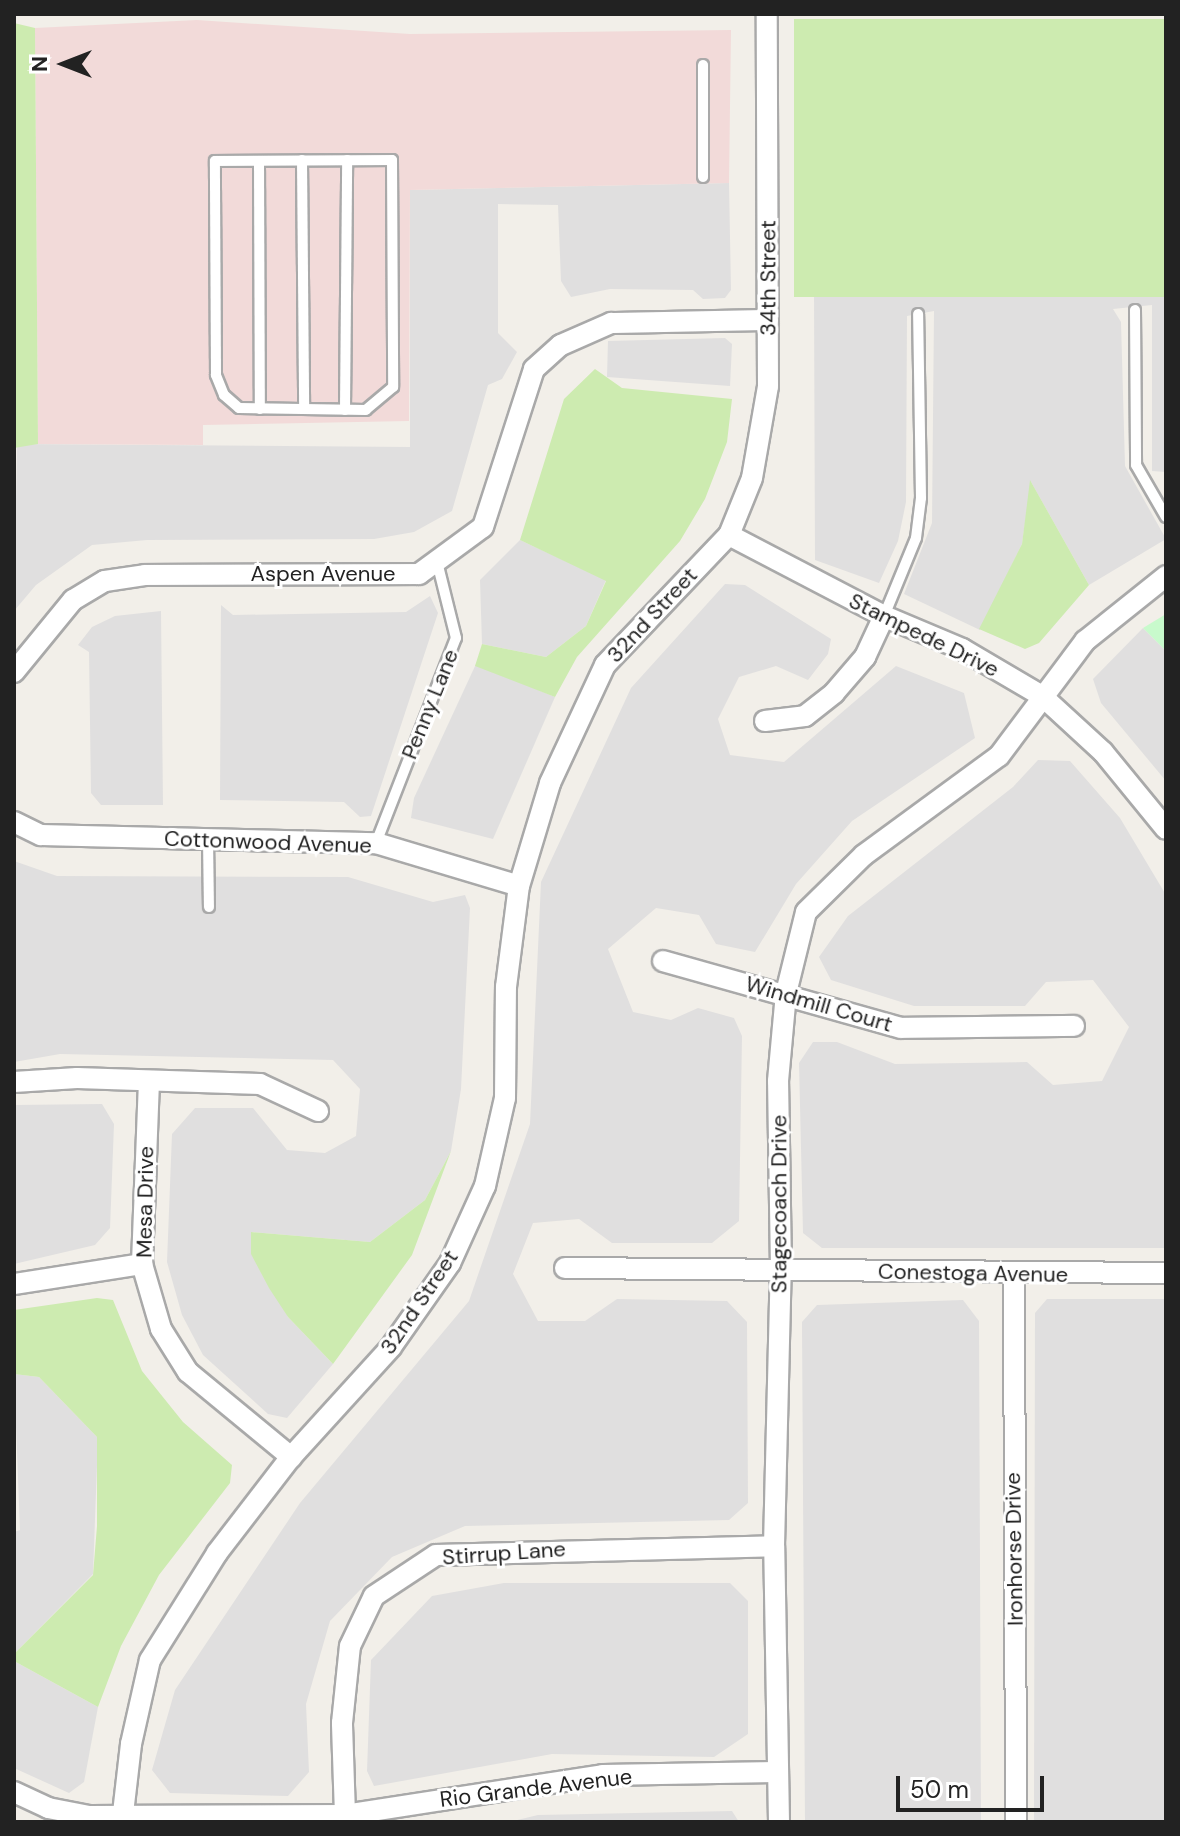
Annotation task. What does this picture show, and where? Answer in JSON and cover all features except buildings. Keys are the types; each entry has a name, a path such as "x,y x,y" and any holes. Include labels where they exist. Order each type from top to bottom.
{"street":[{"name":"34th Street","path":"729,535 755,462 768,386 767,14"},
{"name":"Aspen Avenue","path":"14,672 73,600 105,581 145,575 419,574 483,527 534,369 561,345 611,323 768,320"},
{"name":"Stampede Drive","path":"729,535 884,616 962,649 1042,696 1103,752 1166,829"},
{"name":"32nd Street","path":"122,1820 131,1744 150,1660 217,1553 291,1457 391,1347 450,1263 485,1186 505,1098 506,987 519,886 550,783 605,665 729,535"},
{"name":"Stagecoach Drive","path":"779,1822 774,1546 781,1269 778,1081 786,993 806,912 864,855 999,756 1085,641 1166,576"},
{"path":"765,721 805,716 834,693 865,657 884,616"},
{"name":"Cottonwood Avenue","path":"14,822 41,835 376,843 519,886"},
{"name":"Windmill Court","path":"663,961 786,993 901,1028 1074,1026"},
{"name":"Mesa Drive","path":"149,1081 142,1264 161,1329 188,1372 291,1457"},
{"path":"14,1082 260,1084 318,1111"},
{"path":"14,1284 142,1264"},
{"name":"Conestoga Avenue","path":"565,1268 1014,1275 1166,1273"},
{"name":"Ironhorse Drive","path":"1014,1275 1016,1822"},
{"name":"Stirrup Lane","path":"345,1815 342,1723 350,1646 374,1596 436,1555 774,1546"},
{"name":"Rio Grande Avenue","path":"14,1792 48,1808 122,1820 345,1815 603,1775 776,1772"}],"lane":[{"path":"703,65 703,177"},
{"path":"302,160 304,409"},
{"path":"302,160 392,160 393,387 366,410 239,408 224,395 216,375 215,161 302,160"},
{"path":"345,410 347,160"},
{"path":"259,161 260,409"},
{"path":"1135,310 1136,465 1166,517"},
{"path":"884,616 916,538 921,498 918,314"},
{"name":"Penny Lane","path":"376,843 456,638 437,562"},
{"path":"208,839 209,907"}],"shaded area":[{"path":"197,20 410,34 731,30 729,183 410,190 409,421 203,425 203,445 38,444 35,28"},
{"path":"729,183 731,290 725,298 703,299 693,290 610,289 571,297 561,281 558,205 498,204 498,333 517,352 502,379 488,385 452,511 414,532 374,539 147,540 92,545 36,585 14,611 17,444 410,447 410,190"},
{"path":"1166,294 1166,472 1152,471 1152,305 1113,309 1121,322 1125,466 1166,539 1089,585 1031,482 1022,544 980,630 904,594 932,523 934,311 907,316 906,502 898,541 879,583 815,560 814,295"},
{"path":"725,338 732,344 730,386 607,377 608,341"},
{"path":"520,540 606,580 586,626 546,657 482,644 480,580"},
{"path":"725,584 745,585 831,639 828,654 808,680 776,666 739,677 718,719 730,755 784,762 896,666 964,693 975,738 852,821 796,884 755,952 716,944 699,915 656,908 608,949 633,1012 671,1020 698,1008 734,1018 742,1036 739,1221 712,1243 612,1243 579,1219 533,1223 513,1274 538,1321 585,1321 617,1299 727,1301 747,1322 748,1503 729,1520 465,1526 392,1557 330,1621 306,1704 309,1772 288,1796 170,1793 152,1770 175,1690 300,1503 469,1301 530,1124 541,882 631,688"},
{"path":"430,596 438,613 371,816 360,817 344,802 220,800 221,605 233,615 406,612"},
{"path":"161,611 163,805 101,805 91,793 89,652 78,645 92,627 115,616"},
{"path":"1143,628 1166,651 1166,781 1101,703 1093,679"},
{"path":"476,664 555,697 493,839 411,818 414,798"},
{"path":"1038,760 1070,761 1120,818 1166,895 1166,1248 822,1248 803,1233 799,1063 813,1042 837,1042 895,1064 1027,1062 1053,1085 1102,1081 1129,1027 1093,980 1046,982 1025,1006 914,1006 831,980 819,957 848,916 1013,787"},
{"path":"14,861 57,876 348,877 433,902 465,895 470,908 461,1089 451,1151 425,1200 370,1242 252,1232 288,1317 333,1364 287,1418 268,1414 203,1355 182,1315 167,1262 172,1134 195,1108 253,1108 287,1150 325,1153 356,1136 360,1089 333,1060 60,1054 14,1062"},
{"path":"102,1104 114,1124 110,1228 95,1245 14,1264 14,1105"},
{"path":"1047,1299 1166,1299 1166,1822 1034,1822 1035,1313"},
{"path":"963,1300 979,1321 981,1822 805,1822 802,1322 817,1305"},
{"path":"14,1374 39,1377 98,1438 93,1574 14,1654 14,1532 20,1530"},
{"path":"504,1583 730,1583 748,1601 748,1734 714,1757 552,1754 374,1786 367,1771 371,1660 432,1596"},
{"path":"14,1661 98,1707 84,1782 69,1793 14,1768"},
{"path":"732,1811 739,1822 509,1822 538,1815"}],"green space":[{"path":"794,19 1166,19 1166,297 794,297"},
{"path":"14,23 35,28 38,444 14,448"},
{"path":"595,369 622,388 732,399 727,442 705,499 680,541 577,657 555,697 475,666 482,644 546,657 586,626 606,581 520,540 564,399"},
{"path":"1030,480 1089,585 1039,643 1025,649 979,629 1022,544"},
{"path":"1166,614 1166,651 1143,628"},
{"path":"451,1151 412,1255 333,1364 288,1317 269,1288 251,1254 251,1232 370,1242 425,1200"},
{"path":"97,1298 113,1300 142,1371 183,1422 232,1465 230,1483 159,1575 121,1646 98,1707 14,1661 14,1654 93,1575 97,1526 97,1437 39,1377 14,1374 14,1310"}]}
